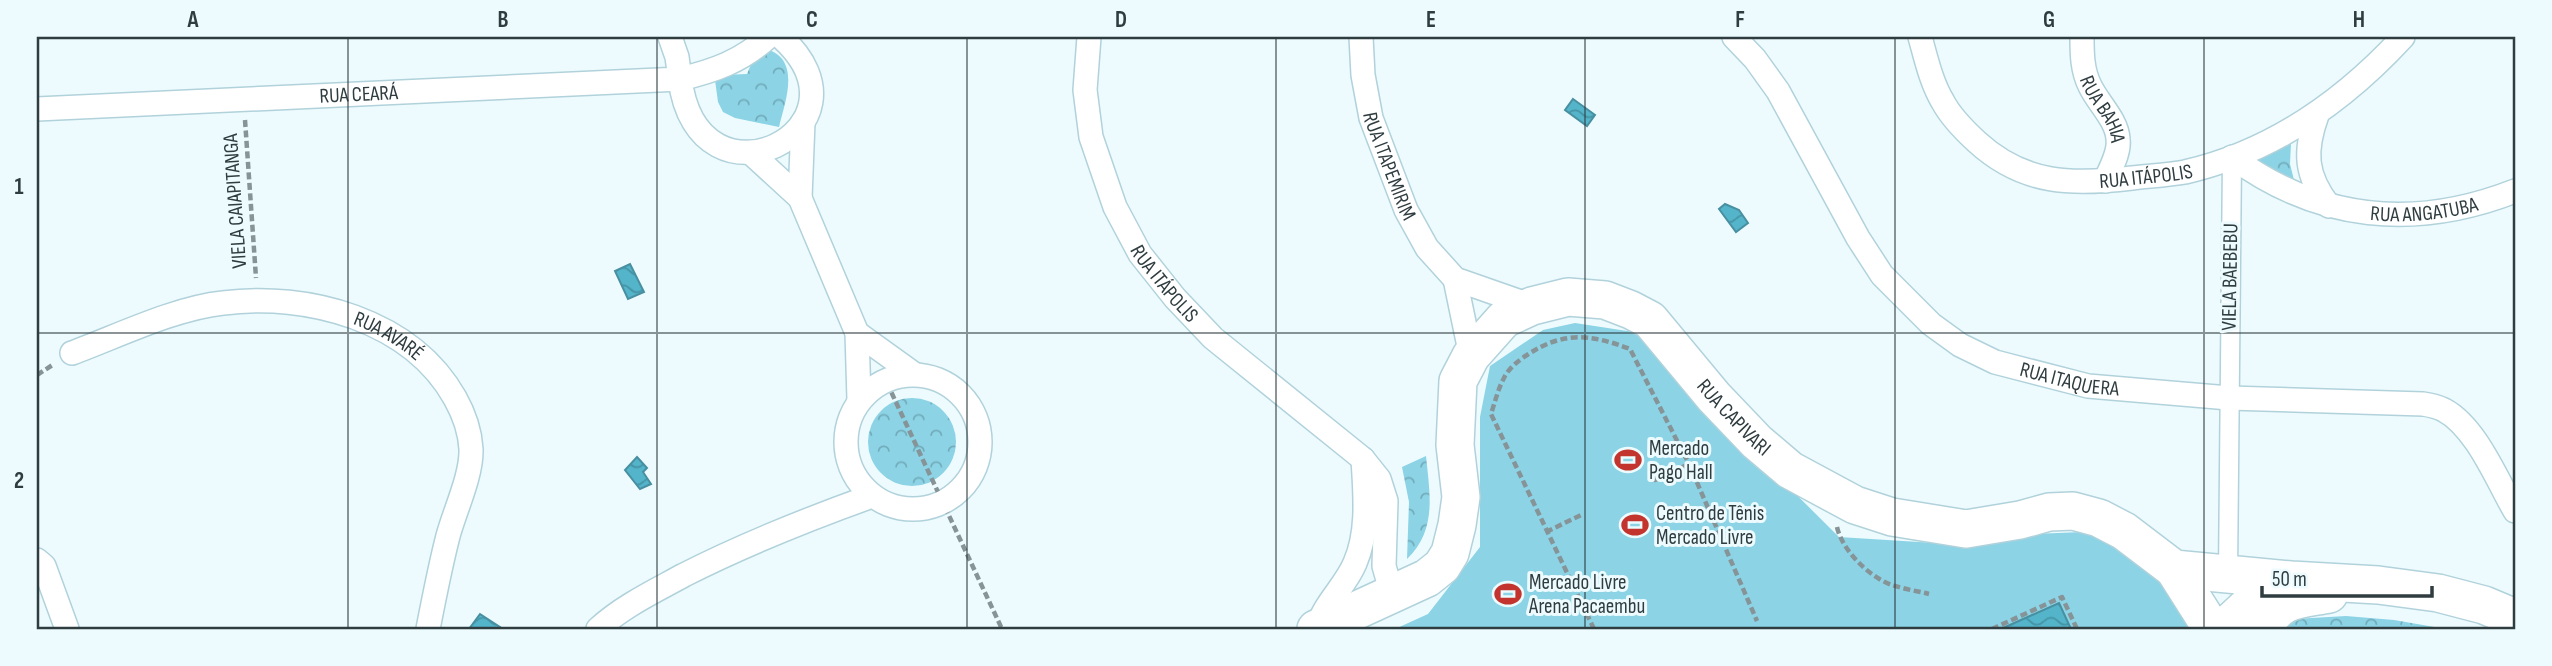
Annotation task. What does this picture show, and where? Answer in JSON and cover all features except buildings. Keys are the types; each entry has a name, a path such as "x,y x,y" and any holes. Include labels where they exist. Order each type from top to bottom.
{"main road":[{"name":"RUA CAPIVARI","path":"1392,594 1427,578 1442,566 1450,553 1461,497 1455,445 1458,381 1472,356 1504,319 1532,306 1568,298 1605,300 1650,320 1714,397 1757,442 1790,470 1855,505 1892,517 1966,528 2009,522 2049,512 2073,511 2099,518 2124,531 2174,569"},
{"path":"2174,569 2378,585 2438,593 2484,605 2515,618"},
{"path":"2174,569 2212,629"},
{"path":"2222,629 2253,601 2291,580"},
{"path":"2263,629 2277,607 2290,601 2378,585"},
{"path":"1316,629 1392,594"}],"street":[{"path":"670,37 677,57 688,115 701,133 717,145 752,154 800,198 857,333 859,400"},
{"name":"RUA CEARÁ","path":"37,109 680,79 710,72 743,57 768,37"},
{"path":"752,154 789,139 803,122 809,108 811,91 808,71 799,55 781,37"},
{"name":"RUA ITÁPOLIS","path":"1088,37 1085,90 1091,137 1115,206 1140,254 1175,299 1213,338 1363,460 1379,479 1386,501 1384,565 1392,594"},
{"name":"RUA ITAPEMIRIM","path":"1361,37 1363,75 1371,118 1402,199 1427,248 1455,279 1532,306"},
{"name":"RUA ITAQUERA","path":"1734,37 1755,59 1777,91 1858,239 1882,275 1931,324 1960,345 1995,362 2088,386 2229,398 2423,404 2442,409 2458,419 2472,436 2515,511"},
{"name":"RUA ITÁPOLIS","path":"1920,37 1930,72 1943,102 1966,132 1992,156 2018,170 2047,180 2081,183 2185,172 2267,142 2318,115 2354,87 2403,37"},
{"name":"RUA BAHIA","path":"2082,37 2082,60 2089,84 2115,127 2119,141 2105,181"},
{"path":"2318,115 2309,137 2308,161 2316,186 2329,206"},
{"path":"800,198 803,122"},
{"name":"VIELA BAEBEBU","path":"2228,574 2232,157"},
{"name":"RUA ANGATUBA","path":"2232,157 2259,177 2281,188 2329,206 2365,214 2445,212 2486,203 2515,191"},
{"name":"RUA ITAPEMIRIM","path":"1455,279 1472,356"},
{"name":"RUA AVARÉ","path":"72,353 192,308 258,300 326,309 373,324 401,339 433,367 449,387 463,412 471,451 436,584 428,629"},
{"path":"857,333 914,374"},
{"path":"914,374 936,378 956,390 970,407 979,427 980,450 974,471 961,489 943,502 925,508 906,509 888,505 872,496 858,480 848,461 845,440 849,419 859,400 875,386 893,377 914,374"},
{"path":"1316,629 1321,614 1356,562 1366,504 1363,460"},
{"path":"598,629 656,590 723,555 813,517 872,496"},
{"path":"37,598 41,563"},
{"path":"41,563 67,629"}],"path":[{"name":"VIELA CAIAPITANGA","path":"243,99 258,300"},
{"path":"1594,629 1491,414 1504,376 1520,360 1546,342 1574,337 1606,340 1630,349 1689,464 1757,621"},
{"path":"886,381 1002,629"},
{"path":"1653,478 1654,480 1689,464"},
{"path":"1546,532 1581,515 1580,513"},
{"path":"1839,537 1864,568 1889,584 1929,594"},
{"path":"1992,629 2062,597 2077,629"}],"green space":[{"path":"766,49 777,54 788,71 787,94 779,127 735,118 723,112 718,102 715,80 722,75 747,74 752,62"},
{"path":"2291,143 2290,164 2295,184 2254,159"},
{"name":"Mercado Pago Hall","path":"1575,323 1640,333 1688,387 1839,537 1983,546 2034,534 2082,532 2114,542 2165,579 2196,629 1395,629 1428,614 1480,547 1480,417 1490,366 1543,330"},
{"path":"912,398 929,401 943,411 953,425 956,442 953,459 943,473 929,483 912,486 895,483 881,473 871,459 868,442 871,425 881,411 895,401"},
{"path":"1426,456 1430,498 1427,524 1417,548 1407,559 1409,502 1402,467"},
{"path":"2346,616 2394,620 2446,629 2273,629 2294,619"}],"water":[{"path":"1573,99 1595,115 1587,126 1565,110"},
{"path":"1725,204 1739,210 1748,223 1736,232 1719,209"},
{"path":"630,264 644,292 628,299 615,271"},
{"path":"637,457 647,468 643,472 651,484 640,489 625,470"},
{"path":"2059,603 2071,629 2001,629"},
{"path":"480,614 503,629 469,629"}],"place":[{"name":"Mercado Pago Hall","path":"1628,460"},
{"name":"Centro de Tênis Mercado Livre","path":"1635,525"},
{"name":"Mercado Livre Arena Pacaembu","path":"1508,594"}]}
